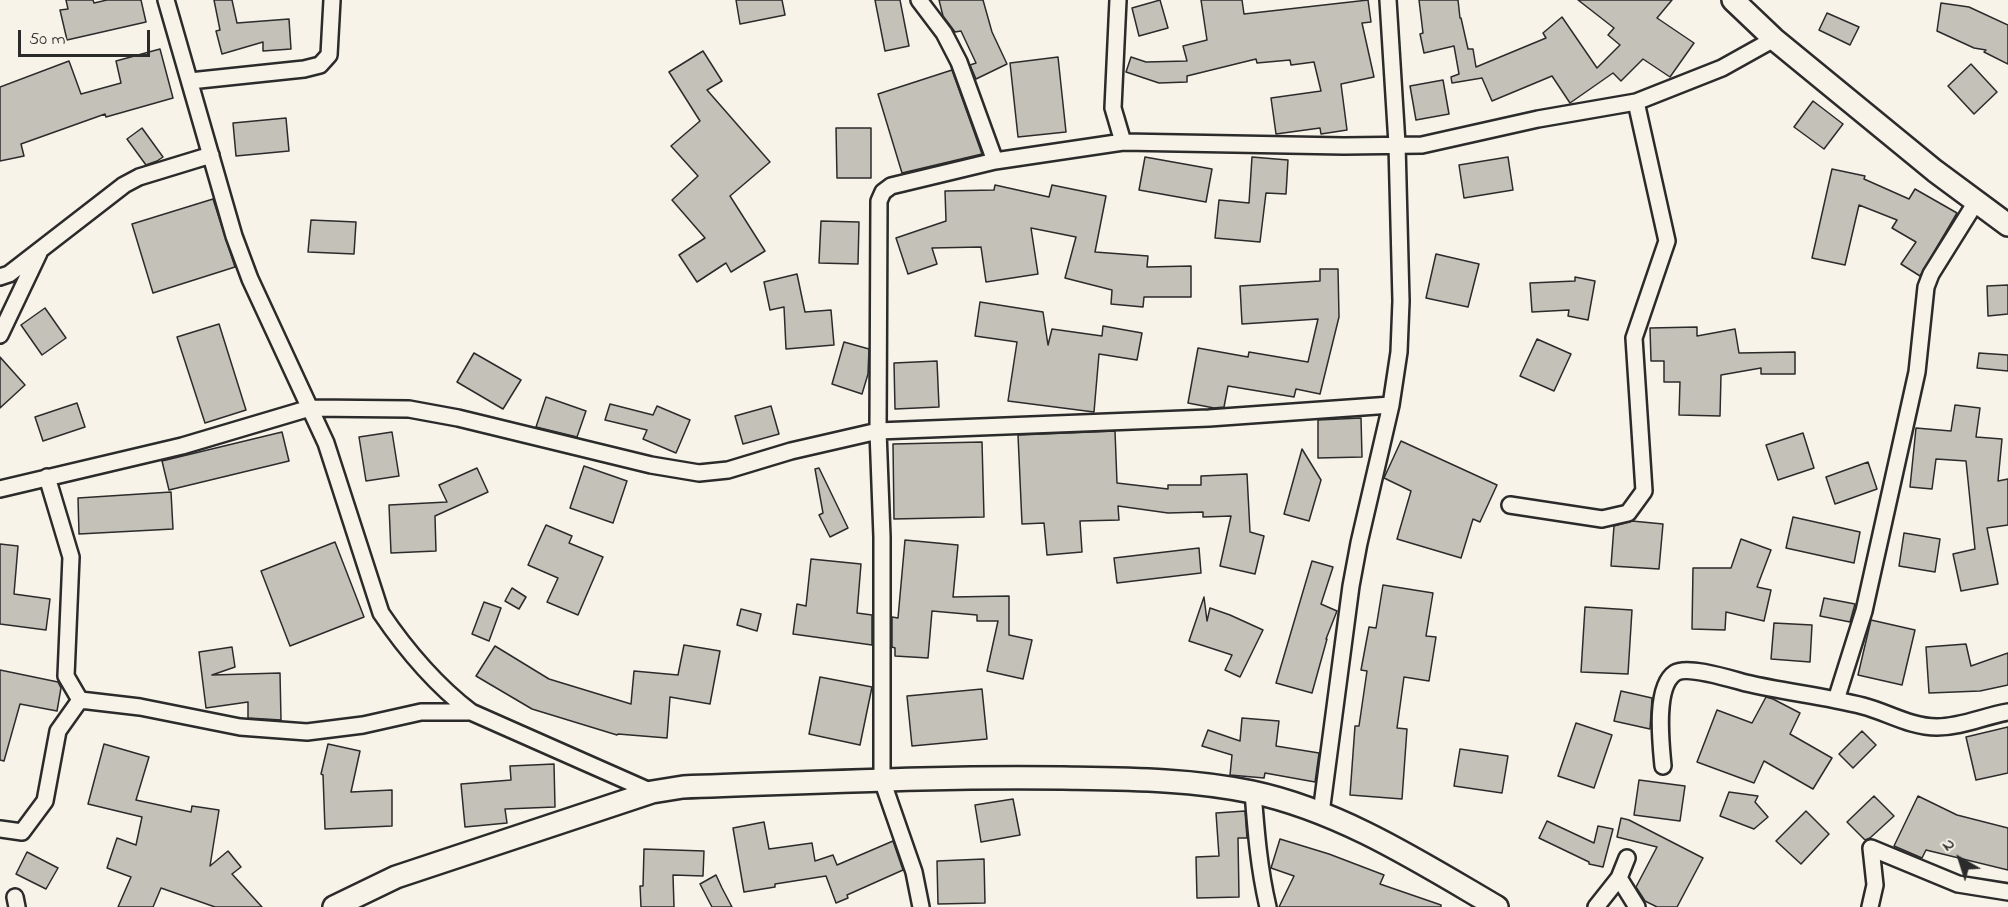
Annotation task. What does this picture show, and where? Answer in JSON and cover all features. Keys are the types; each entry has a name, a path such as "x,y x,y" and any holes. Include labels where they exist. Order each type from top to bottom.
{"main road":[{"path":"1733,0 1774,39 1935,171 2008,225"},
{"path":"334,907 396,877 652,792 683,787 996,777 1126,779 1253,792 1321,813 1394,847 1497,907"}],"street":[{"path":"166,0 234,236 250,279 326,443 381,613 394,633 431,676 451,697 471,712 652,792"},
{"path":"190,81 304,69 320,65 329,55 332,0"},
{"path":"918,0 944,33 959,62 995,161"},
{"path":"1118,0 1113,108 1123,142"},
{"path":"1321,813 1351,586 1391,405 1399,352 1401,301 1388,0"},
{"path":"921,907 914,872 882,780 882,537 878,431 879,201 883,192 891,186 995,161 1123,142 1422,145 1636,102 1722,68 1774,39"},
{"path":"1510,505 1602,519 1628,513 1644,491 1634,338 1667,241 1636,102"},
{"path":"0,277 9,274 124,185 140,177 211,155"},
{"path":"1836,700 1864,611 1915,383 1926,287 1931,274 1976,202"},
{"path":"0,335 40,250"},
{"path":"0,489 182,446 310,408 410,409 458,418 651,465 699,473 728,470 791,451 878,431 1209,418 1391,405"},
{"path":"47,477 70,556 66,676 80,700"},
{"path":"1662,766 1659,727 1661,704 1668,680 1682,670 1836,700 1875,709 1905,722 1937,727 1965,724 2008,712"},
{"path":"80,700 160,710 240,727 307,732 363,725 421,712 471,712"},
{"path":"0,829 22,832 45,801 58,731 80,700"},
{"path":"1253,792 1256,838 1268,907"},
{"path":"1870,907 1875,885 1871,848 1958,884 2008,892"},
{"path":"1596,907 1619,878 1626,858"},
{"path":"1619,878 1636,907"}],"building":[{"path":"66,0 93,0 94,3 107,0 141,0 146,22 67,40 60,10 68,9"},
{"path":"214,0 232,0 237,23 289,19 291,49 263,51 263,42 222,54 216,31 220,30"},
{"path":"736,0 782,0 785,15 740,24"},
{"path":"875,0 900,0 909,46 885,51"},
{"path":"939,0 983,0 992,32 1007,64 976,79 970,65 976,63 961,31 955,32 943,16"},
{"path":"1160,0 1168,28 1139,36 1132,8"},
{"path":"1201,0 1242,0 1244,14 1368,0 1371,22 1362,23 1374,77 1341,84 1347,130 1321,134 1320,128 1276,134 1271,98 1321,91 1314,62 1291,65 1290,60 1257,63 1256,59 1187,76 1187,82 1159,83 1126,72 1131,57 1146,62 1187,61 1183,46 1207,40"},
{"path":"1419,0 1458,0 1468,49 1473,49 1476,67 1546,38 1543,33 1562,17 1597,68 1620,45 1608,35 1614,28 1578,0 1672,0 1657,18 1694,43 1670,77 1643,59 1621,81 1613,73 1570,103 1552,76 1492,101 1482,78 1452,83 1451,77 1459,74 1454,46 1424,53 1420,34 1423,33"},
{"path":"1941,3 1969,7 2008,25 2008,64 1984,52 1986,50 1974,48 1937,31"},
{"path":"1827,13 1859,27 1850,45 1819,30"},
{"path":"160,49 173,98 106,117 105,114 21,144 24,156 0,161 0,87 69,61 81,94 121,83 116,61"},
{"path":"703,51 722,81 707,90 770,162 730,196 765,251 731,272 726,263 697,282 679,255 705,238 672,200 698,176 671,146 700,121 669,72"},
{"path":"1058,57 1066,132 1018,137 1010,63"},
{"path":"1971,64 1997,92 1974,114 1948,86"},
{"path":"952,70 982,154 902,173 878,94"},
{"path":"1443,80 1449,114 1416,120 1410,86"},
{"path":"1813,101 1843,124 1824,149 1794,127"},
{"path":"286,118 289,151 236,156 233,123"},
{"path":"142,128 163,157 146,165 127,139"},
{"path":"836,128 871,128 871,178 837,178"},
{"path":"1145,157 1212,169 1206,202 1139,190"},
{"path":"1252,157 1288,160 1286,194 1266,193 1260,242 1215,238 1219,200 1249,203"},
{"path":"1508,157 1513,190 1464,198 1459,165"},
{"path":"1832,169 1865,176 1864,179 1909,199 1915,189 1957,213 1920,276 1901,264 1916,242 1892,228 1897,220 1859,205 1845,265 1812,258"},
{"path":"995,185 1049,197 1052,185 1106,196 1095,252 1148,256 1147,267 1191,266 1191,297 1144,297 1143,307 1111,304 1112,290 1065,278 1076,237 1031,228 1038,274 986,282 981,247 932,248 937,264 908,274 896,238 946,221 945,191 994,190"},
{"path":"213,199 235,267 153,293 132,224"},
{"path":"311,220 356,222 354,254 308,252"},
{"path":"821,221 859,222 858,264 819,263"},
{"path":"1436,254 1479,264 1468,307 1426,298"},
{"path":"1320,269 1338,269 1339,317 1320,394 1296,389 1294,397 1228,386 1224,407 1214,408 1188,403 1198,348 1248,357 1249,352 1308,362 1318,319 1242,324 1240,286 1320,281"},
{"path":"797,274 805,312 831,310 834,345 786,349 784,307 770,310 764,282"},
{"path":"1575,277 1595,281 1588,320 1568,316 1569,310 1532,312 1530,283 1575,281"},
{"path":"2008,285 2008,314 1988,316 1987,286"},
{"path":"980,302 1043,312 1048,345 1052,329 1102,336 1103,326 1142,333 1137,360 1099,354 1094,412 1008,401 1017,342 975,336"},
{"path":"45,308 66,338 42,355 21,325"},
{"path":"219,324 246,410 205,423 177,337"},
{"path":"1697,327 1697,336 1735,329 1739,353 1795,352 1795,374 1761,374 1761,368 1721,375 1720,416 1679,415 1680,382 1664,382 1664,361 1651,361 1650,328"},
{"path":"1537,339 1571,354 1554,391 1520,376"},
{"path":"844,342 869,349 868,374 862,394 832,384"},
{"path":"474,353 521,380 503,409 457,382"},
{"path":"1979,353 2008,355 2008,371 1977,368"},
{"path":"0,357 25,385 0,408"},
{"path":"937,361 939,407 895,409 894,363"},
{"path":"546,397 586,411 577,437 536,427"},
{"path":"77,403 85,427 43,441 35,417"},
{"path":"610,404 653,415 657,406 690,420 676,453 643,439 647,430 605,420"},
{"path":"1955,405 1980,408 1976,437 2002,439 1998,481 2008,479 2008,525 1987,528 1998,584 1961,591 1953,554 1975,549 1966,461 1936,459 1932,489 1910,487 1916,428 1951,431"},
{"path":"771,406 779,434 743,444 735,416"},
{"path":"1361,418 1362,457 1318,458 1318,420"},
{"path":"1115,431 1117,483 1168,489 1168,485 1201,485 1201,476 1247,474 1250,532 1264,536 1255,574 1220,566 1231,516 1203,517 1203,512 1168,513 1118,506 1119,520 1080,521 1082,552 1047,555 1044,523 1022,524 1018,435"},
{"path":"282,432 289,461 169,490 162,461"},
{"path":"392,432 399,476 366,481 359,437"},
{"path":"1803,433 1814,468 1778,480 1766,445"},
{"path":"1401,441 1497,485 1480,522 1473,519 1461,558 1397,539 1411,491 1384,478"},
{"path":"982,442 984,517 894,519 893,444"},
{"path":"1302,449 1321,480 1309,521 1284,514"},
{"path":"1868,462 1877,489 1835,504 1826,477"},
{"path":"584,466 627,481 613,523 570,508"},
{"path":"477,468 488,492 435,516 436,551 391,553 389,505 447,502 439,485"},
{"path":"819,468 848,528 830,537 819,515 823,513 815,469"},
{"path":"171,492 173,529 79,534 78,498"},
{"path":"1793,517 1860,532 1854,563 1786,548"},
{"path":"1632,521 1663,524 1659,569 1611,566 1614,526"},
{"path":"546,525 572,536 569,543 603,557 578,615 547,602 558,578 528,565"},
{"path":"1904,533 1940,539 1935,572 1899,566"},
{"path":"1741,539 1771,550 1757,587 1771,590 1764,621 1726,612 1725,630 1692,629 1693,568 1731,568"},
{"path":"905,540 958,545 953,597 1009,596 1009,635 1032,640 1023,679 987,671 998,621 977,621 977,615 932,611 928,658 895,656 895,648 892,647 892,617 898,618"},
{"path":"335,542 364,617 290,646 261,571"},
{"path":"0,544 18,546 14,594 50,599 46,630 0,624"},
{"path":"1199,548 1201,573 1117,583 1114,558"},
{"path":"811,559 861,564 857,613 872,615 872,645 793,634 797,604 806,606"},
{"path":"1312,561 1333,567 1321,604 1337,611 1326,639 1312,693 1276,683"},
{"path":"1383,585 1433,593 1426,636 1436,637 1429,681 1404,677 1397,728 1407,729 1402,799 1350,795 1355,726 1359,726 1367,671 1361,670 1369,627 1376,628"},
{"path":"512,588 526,597 519,609 505,601"},
{"path":"1204,597 1207,621 1210,608 1263,630 1240,677 1225,670 1232,655 1189,641"},
{"path":"1824,598 1855,604 1850,622 1820,616"},
{"path":"484,602 501,608 489,641 472,634"},
{"path":"1585,607 1632,610 1628,674 1581,672"},
{"path":"741,609 761,614 757,631 737,625"},
{"path":"1871,620 1915,630 1902,685 1858,675"},
{"path":"1774,623 1812,625 1810,662 1771,659"},
{"path":"1966,644 1971,666 2008,653 2008,685 1980,691 1929,693 1926,647"},
{"path":"684,645 720,651 710,704 670,697 667,738 617,735 532,709 476,676 495,646 549,679 631,704 634,671 678,675"},
{"path":"232,647 235,667 212,675 280,673 281,720 248,718 248,702 206,708 199,652"},
{"path":"0,670 58,682 61,688 57,711 20,704 4,761 0,760"},
{"path":"820,677 872,687 860,745 809,734"},
{"path":"982,689 987,739 912,746 907,696"},
{"path":"1621,691 1652,698 1650,729 1614,721"},
{"path":"1766,697 1800,713 1790,734 1832,758 1813,789 1764,761 1754,783 1697,762 1717,710 1752,723"},
{"path":"1242,718 1279,721 1276,746 1319,753 1315,782 1265,773 1264,778 1230,775 1232,755 1202,746 1208,730 1240,741"},
{"path":"1576,723 1612,735 1594,788 1558,776"},
{"path":"2008,727 2008,773 1976,780 1966,737"},
{"path":"1862,731 1876,745 1853,768 1839,754"},
{"path":"104,744 149,757 136,800 191,812 192,806 219,810 210,866 228,851 241,867 232,874 262,907 215,907 161,888 153,907 118,907 131,877 107,868 117,838 136,845 142,817 88,804"},
{"path":"328,744 360,751 351,792 392,790 392,826 325,829 323,775 321,774"},
{"path":"1460,749 1508,756 1502,793 1454,786"},
{"path":"554,764 555,807 505,809 507,823 465,827 461,784 511,780 510,766"},
{"path":"1639,780 1685,786 1680,821 1634,815"},
{"path":"1729,792 1758,796 1755,802 1768,817 1754,829 1720,816"},
{"path":"1874,796 1894,816 1865,840 1847,822"},
{"path":"1918,796 1957,815 2008,828 2008,870 1926,850 1922,858 1894,846"},
{"path":"1013,799 1020,835 981,842 975,805"},
{"path":"1245,811 1247,838 1238,838 1239,897 1197,898 1196,857 1219,856 1216,813"},
{"path":"1806,811 1829,834 1801,864 1776,841"},
{"path":"1621,818 1703,858 1677,907 1657,907 1645,901 1636,887 1657,847 1617,837"},
{"path":"1547,821 1594,843 1598,826 1613,829 1603,867 1589,864 1539,838"},
{"path":"764,822 769,849 812,843 815,861 833,855 837,865 893,841 903,870 847,895 848,898 836,903 826,876 775,884 775,887 744,892 733,828"},
{"path":"1280,839 1329,854 1384,875 1380,884 1441,905 1441,907 1279,907 1294,876 1271,868"},
{"path":"644,849 704,851 703,876 673,875 674,907 641,907 640,886 643,886"},
{"path":"27,852 58,868 46,889 16,874"},
{"path":"984,859 985,903 938,904 937,861"},
{"path":"716,875 732,907 712,907 700,884"}]}
